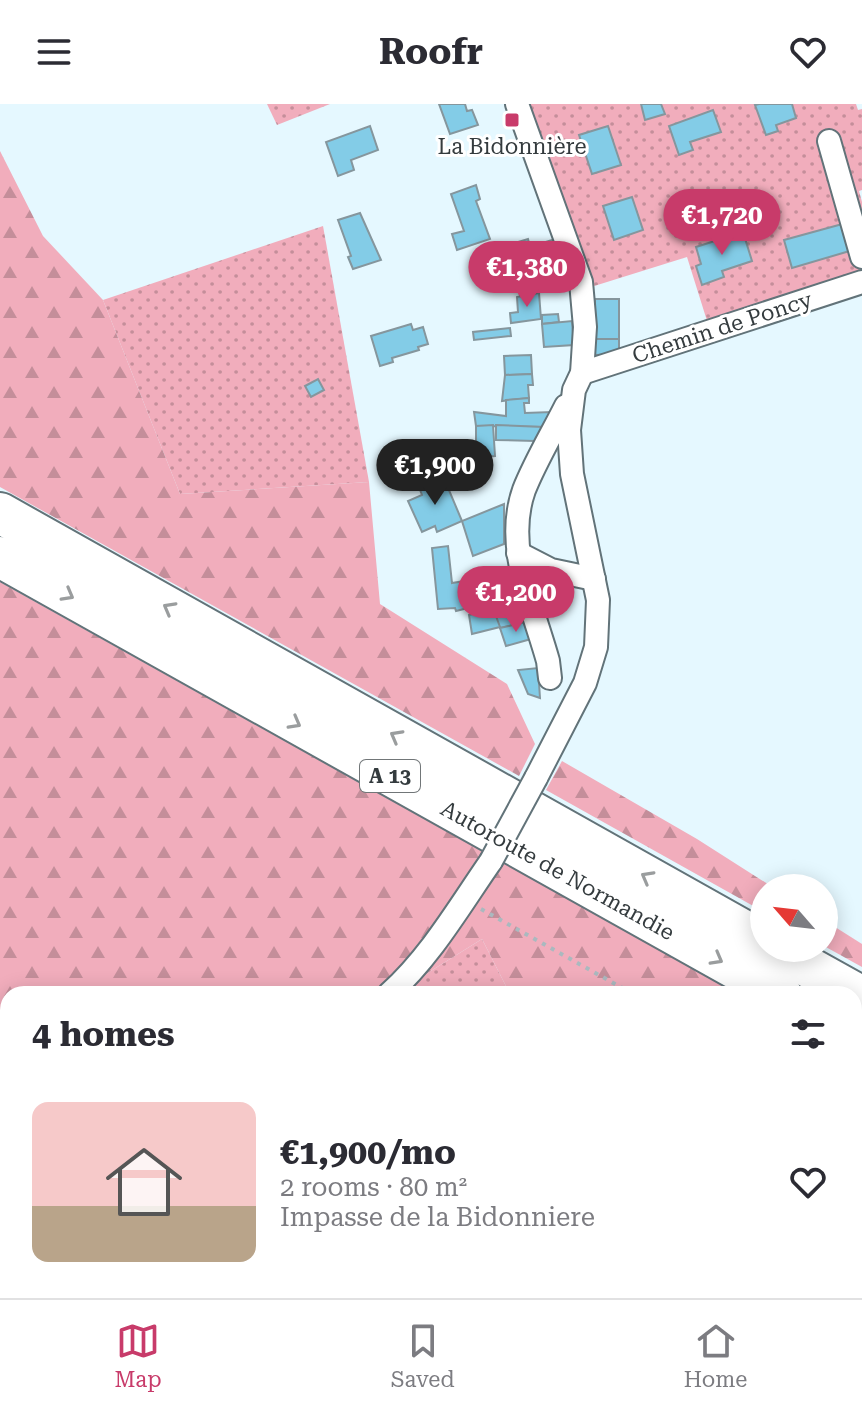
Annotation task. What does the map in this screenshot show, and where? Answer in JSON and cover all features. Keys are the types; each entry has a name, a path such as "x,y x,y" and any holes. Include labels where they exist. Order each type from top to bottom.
{"highway":[{"name":"Autoroute de Normandie","path":"0,513 750,934"},
{"name":"Autoroute de Normandie","path":"0,557 767,986"},
{"path":"799,962 842,986"}],"street":[{"path":"397,986 419,964 491,861 585,683 596,647 598,600 572,474 569,430 585,327 581,282 517,104"},
{"path":"829,141 862,257"},
{"name":"Chemin de Poncy","path":"578,382 862,282"},
{"path":"550,678 518,553 517,518 524,491 578,382"},
{"path":"518,553 551,570 594,579"}],"path":[{"path":"464,900 619,986"}],"green space":[{"path":"267,104 330,104 277,125"},
{"path":"529,104 640,104 646,120 664,114 661,104 759,104 756,106 766,135 778,131 776,125 796,118 792,104 856,104 858,110 862,109 862,190 859,191 862,233 838,147 842,138 826,131 817,147 824,151 846,223 785,240 853,250 861,275 708,324 687,257 591,287","holes":["713,111 720,132 690,142 693,150 679,155 669,126","580,135 621,165 592,174","632,197 643,230 614,239","743,232 722,271 724,277 702,284 696,266 701,264 696,247"]},
{"path":"0,151 43,236 103,300 180,494 369,482 380,604 507,684 535,744 519,776 0,487"},
{"path":"323,226 369,482 180,494 103,300"},
{"path":"0,582 724,986 506,986 482,939 411,986 0,986"},
{"path":"562,761 752,874 750,904 546,790"},
{"path":"838,929 862,944 862,967 838,954"},
{"path":"482,939 506,986 411,986"}],"building":[{"path":"439,104 465,104 467,111 472,110 478,125 450,134"},
{"path":"641,104 661,104 665,114 645,120"},
{"path":"792,104 796,118 776,125 778,131 766,135 755,105"},
{"path":"713,110 721,132 690,142 693,150 679,155 669,126"},
{"path":"370,126 378,150 351,160 354,170 338,176 326,142"},
{"path":"608,126 621,165 592,174 579,135"},
{"path":"476,185 480,199 476,201 490,239 457,250 452,234 464,231 451,194"},
{"path":"632,197 643,230 614,240 603,206"},
{"path":"360,213 381,260 353,269 338,220"},
{"path":"846,223 853,250 792,268 784,240"},
{"path":"743,232 752,261 722,271 724,277 702,285 696,266 701,264 696,247"},
{"path":"528,239 530,247 552,240 556,252 503,268 501,247"},
{"path":"534,259 539,293 520,296 516,264"},
{"path":"539,293 541,319 511,323 510,313 518,312 517,297"},
{"path":"595,299 619,299 619,339 595,339"},
{"path":"558,314 559,322 542,324 542,315"},
{"path":"572,321 574,345 544,347 542,324"},
{"path":"411,324 413,330 423,327 428,344 380,366 371,336"},
{"path":"510,328 511,336 474,340 473,332"},
{"path":"595,339 619,339 619,354 595,355"},
{"path":"531,355 532,374 505,375 504,356"},
{"path":"532,374 533,385 528,385 529,398 502,401 505,375"},
{"path":"318,379 324,390 311,397 305,386"},
{"path":"529,398 529,403 524,403 525,413 551,412 543,427 476,426 474,412 506,416 506,400"},
{"path":"493,425 495,456 472,458 476,426"},
{"path":"496,425 543,427 535,441 496,440"},
{"path":"443,476 462,521 437,532 435,526 422,532 408,501 422,495 419,487"},
{"path":"504,504 504,544 473,556 462,521"},
{"path":"448,546 452,583 513,573 519,595 456,611 455,608 438,609 432,548"},
{"path":"521,601 526,622 500,628 492,608"},
{"path":"493,608 500,627 472,634 469,615"},
{"path":"526,622 531,639 506,646 500,628"},
{"path":"538,668 540,698 528,694 518,670"}],"place":[{"name":"La Bidonnière","path":"512,120"}]}
